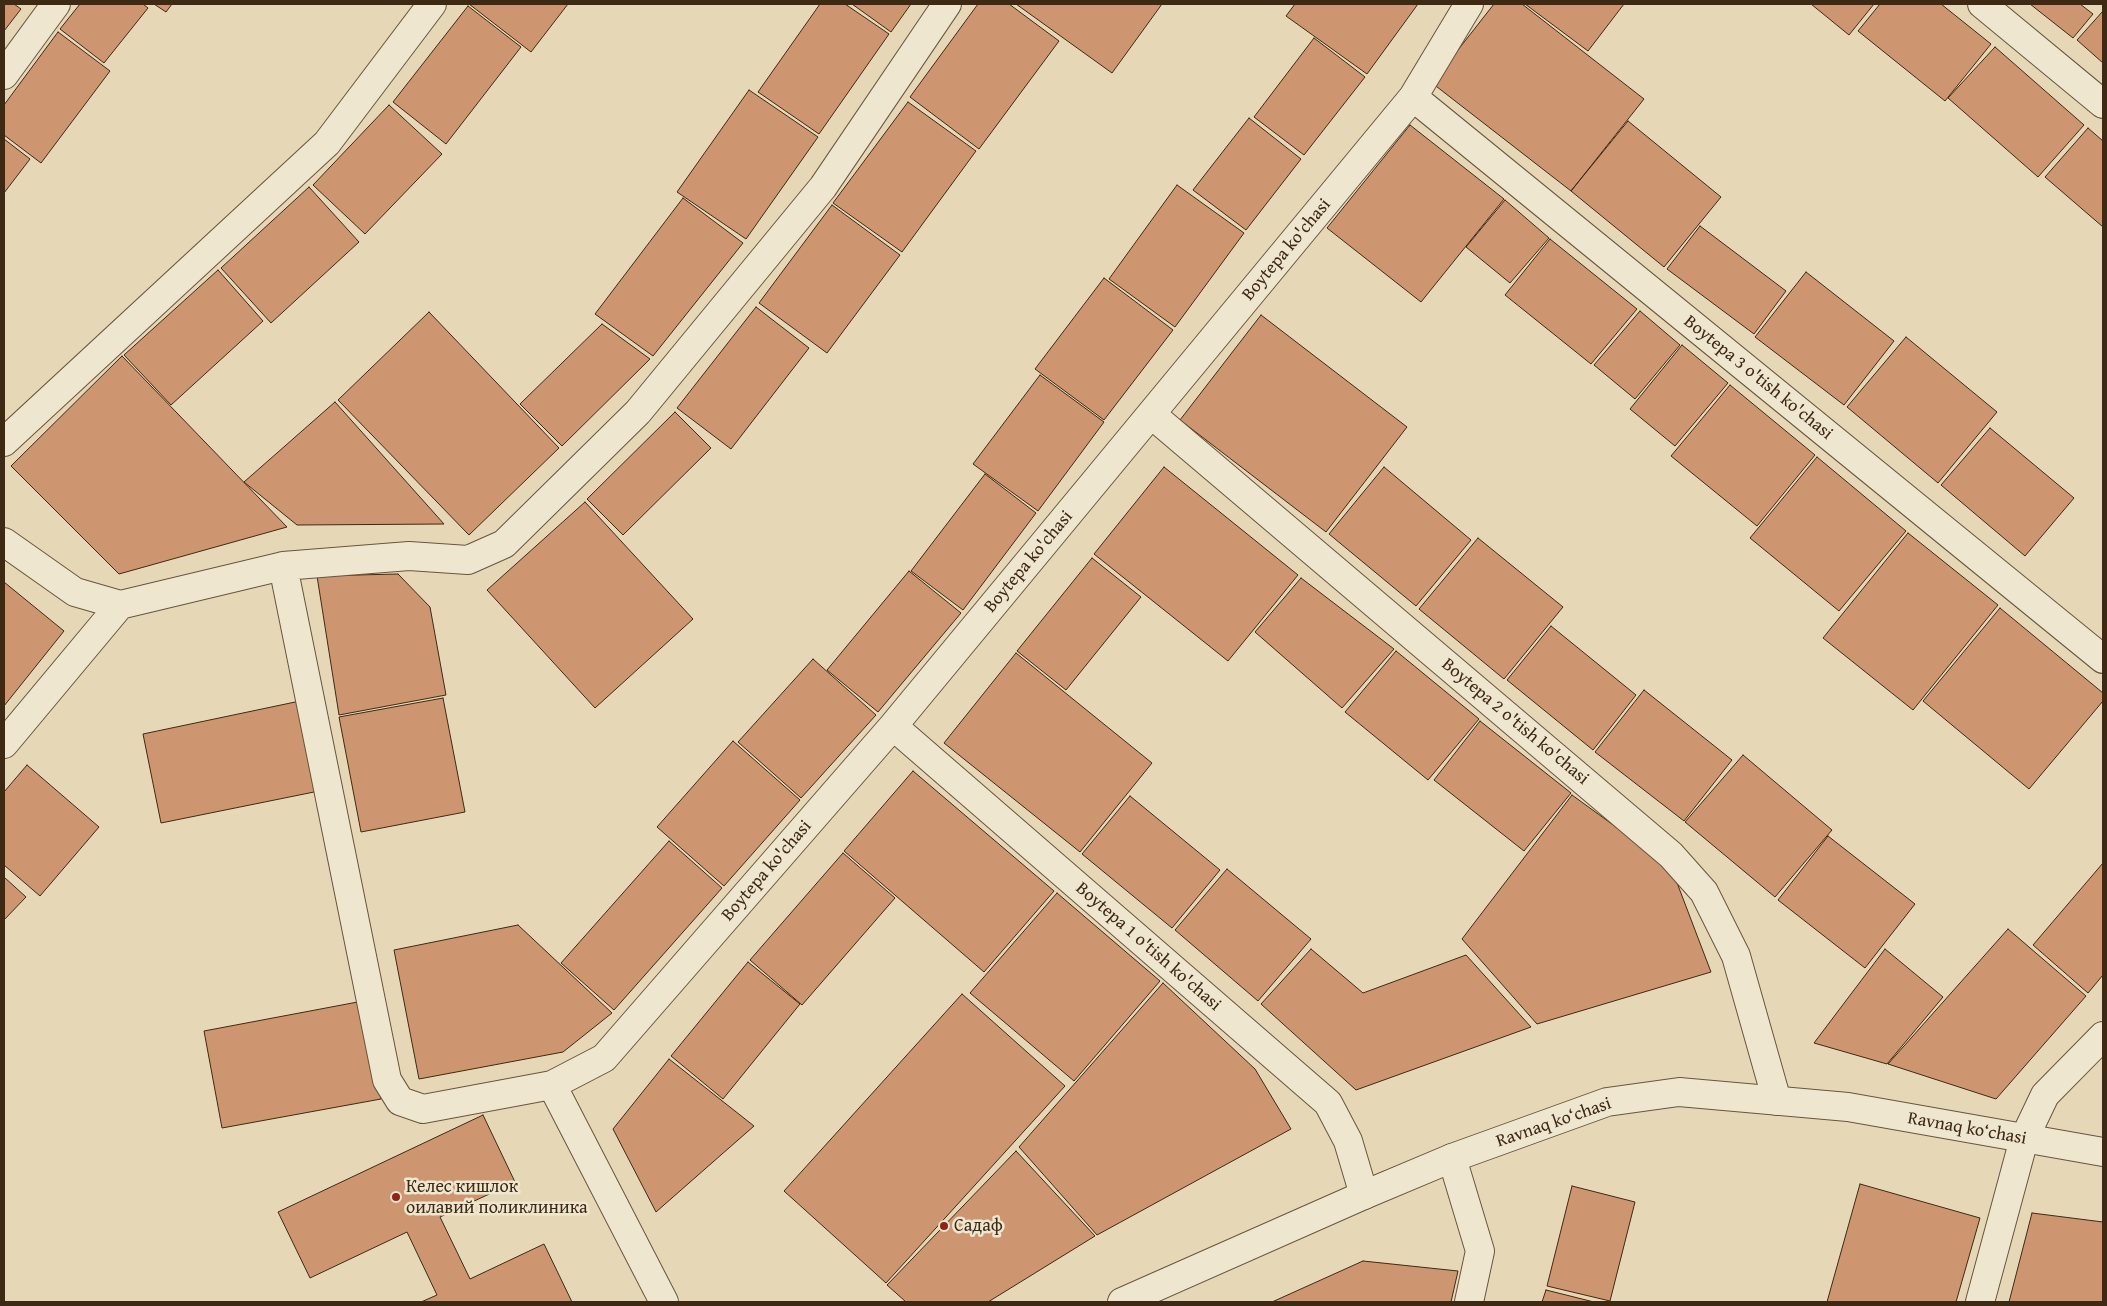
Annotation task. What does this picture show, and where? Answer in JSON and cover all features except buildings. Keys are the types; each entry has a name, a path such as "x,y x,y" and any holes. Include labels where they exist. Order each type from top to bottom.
{"street":[{"path":"4,74 56,4"},
{"path":"4,442 326,143 432,4"},
{"path":"4,542 75,592 120,605 284,566 409,556 468,560 504,544 638,412 823,187 947,4"},
{"name":"Boytepa ko'chasi","path":"284,566 387,1080 400,1101 423,1109 552,1085 604,1058 893,726 1413,97 1469,4"},
{"path":"1982,4 2103,104"},
{"name":"Boytepa 3 o'tish ko'chasi","path":"1413,97 2103,659"},
{"name":"Boytepa 2 o'tish ko'chasi","path":"1151,414 1671,854 1704,892 1736,956 1776,1101"},
{"path":"4,744 120,605"},
{"name":"Boytepa 1 o'tish ko'chasi","path":"893,726 1328,1104 1348,1141 1364,1195"},
{"path":"1980,1302 2024,1139 2045,1095 2103,1036"},
{"path":"552,1085 664,1302"},
{"name":"Ravnaq ko‘chasi","path":"1122,1302 1452,1158 1607,1102 1679,1092 1848,1107 2103,1152"},
{"path":"1452,1158 1480,1251 1469,1302"}],"place":[{"name":"Келес кишлок оилавий поликлиника","path":"396,1197"},
{"name":"Садаф","path":"944,1226"}]}
